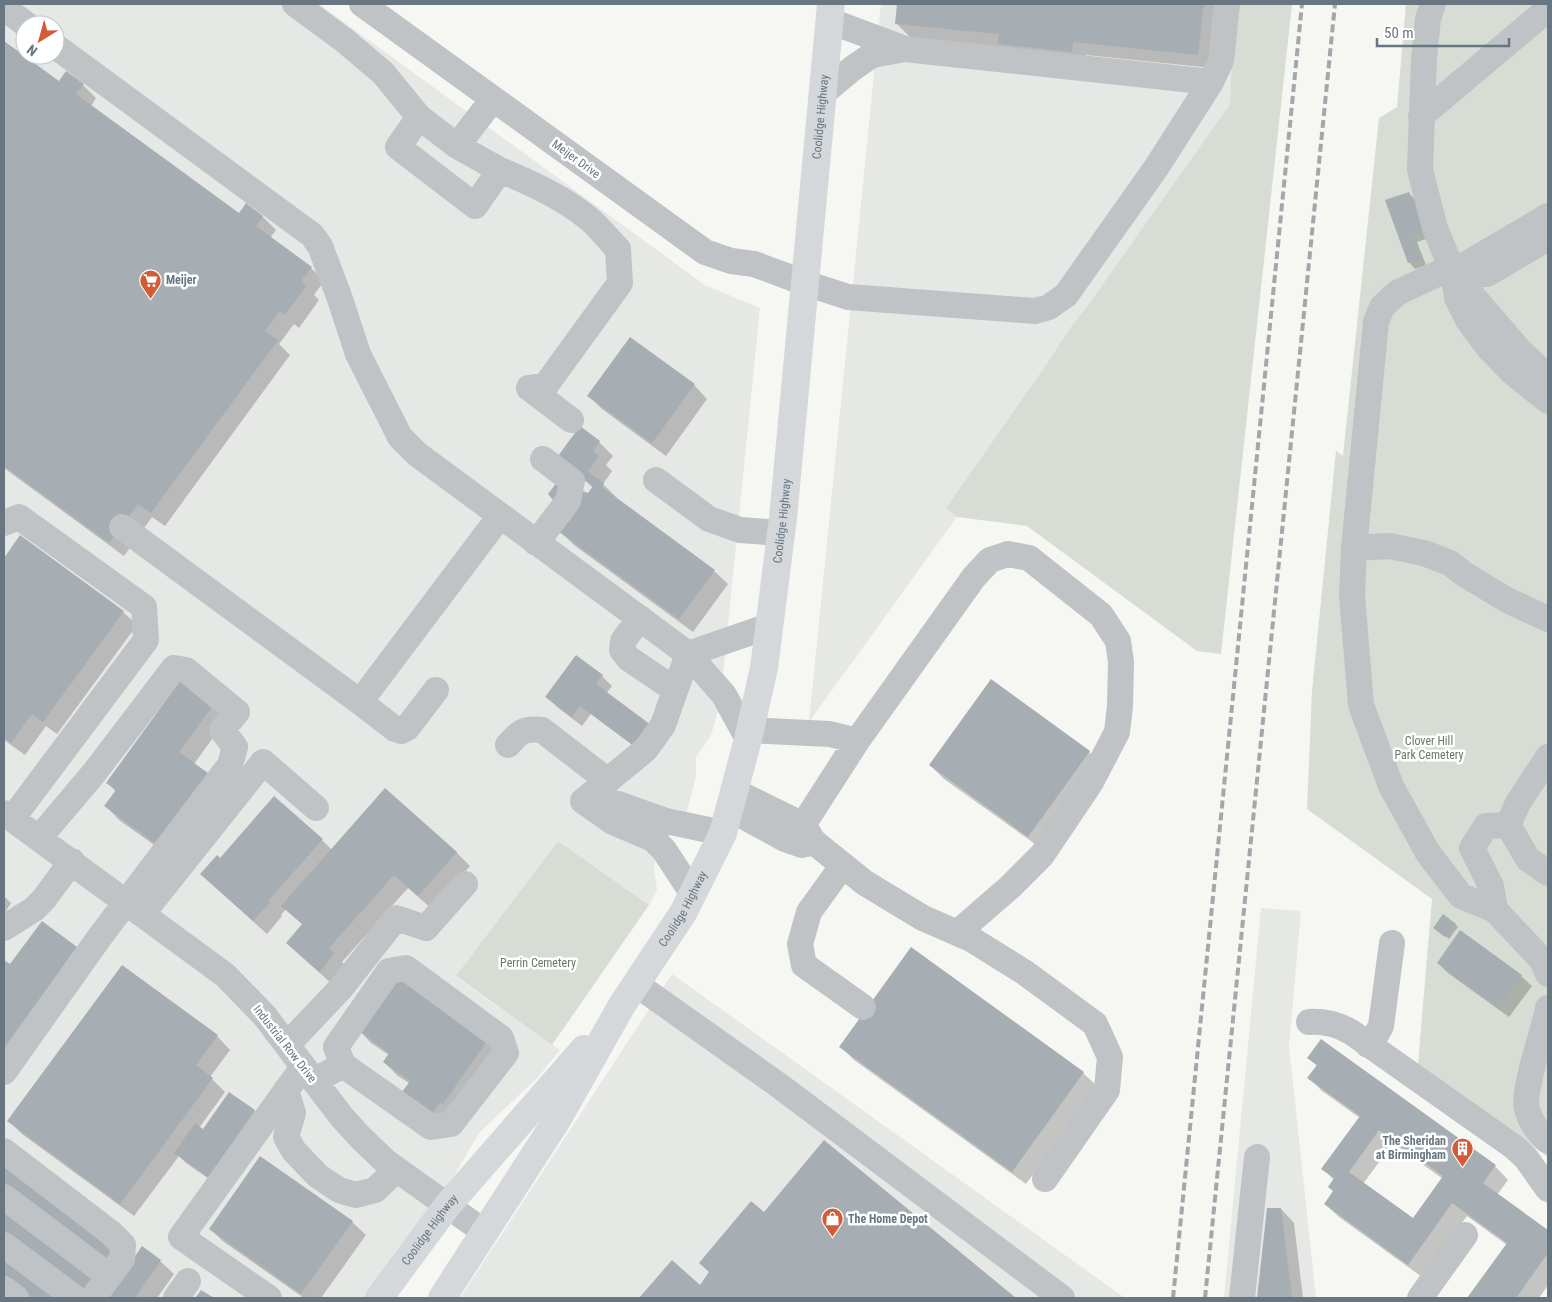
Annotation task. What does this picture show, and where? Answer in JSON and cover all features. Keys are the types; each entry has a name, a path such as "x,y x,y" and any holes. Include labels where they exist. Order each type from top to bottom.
{"main road":[{"name":"Coolidge Highway","path":"442,1298 557,1120 629,994 683,913 729,811 764,668 781,533 830,12"},
{"name":"Coolidge Highway","path":"379,1298 447,1206 629,994"}],"street":[{"path":"295,4 344,40 383,73 419,117 457,146 500,170 544,189 589,219 618,249 620,283 546,385 529,388 571,420"},
{"name":"Meijer Drive","path":"362,4 705,252 731,261 754,264 805,284 848,297 1035,311 1049,307 1066,296 1156,168 1211,82 1221,61 1227,4"},
{"path":"1433,4 1428,27 1421,116 1420,170 1435,228 1453,272 1457,298 1468,320 1512,372 1548,401"},
{"path":"4,8 15,16"},
{"path":"1421,116 1548,9"},
{"path":"830,12 905,49"},
{"path":"823,93 872,55 905,49 1211,82"},
{"path":"65,53 312,235 320,246 358,354 400,437 417,454 688,654 724,695 748,734 830,734 857,741"},
{"path":"457,146 493,98"},
{"path":"419,117 398,147 474,206 500,170"},
{"path":"1453,272 1548,216"},
{"path":"1548,238 1487,274 1439,273 1397,293 1382,307 1376,322 1354,548 1352,596 1361,705 1391,786 1428,852 1461,896 1495,910 1542,960 1548,974"},
{"path":"1453,272 1514,345 1548,377"},
{"path":"536,543 568,501 571,492 572,480 543,459"},
{"path":"656,480 709,519 740,530 781,533"},
{"path":"360,702 500,516"},
{"path":"4,523 19,517 144,607 146,640 8,816"},
{"path":"122,527 395,729 401,731 407,728 436,690"},
{"path":"1354,548 1389,546 1424,553 1450,563 1464,574 1508,600 1548,619"},
{"path":"809,833 857,741 974,577 990,560 1008,554 1029,558 1101,614 1118,641 1121,662 1120,706 1117,732 1091,782 1042,855 957,933"},
{"path":"640,618 622,641 622,650 628,658 675,690"},
{"path":"688,654 769,626"},
{"path":"583,801 646,749 663,725 688,654"},
{"path":"39,838 94,773 174,668 186,670 238,712 222,730 235,747 230,765 135,907"},
{"path":"508,744 520,733 529,729 542,730 608,781"},
{"path":"1508,825 1518,803 1548,757"},
{"path":"4,1072 135,907 263,762 316,808"},
{"path":"583,801 618,804 666,822 729,811 809,833 865,883 923,918 971,940 1024,972 1095,1024 1110,1057 1107,1090 1045,1179"},
{"path":"583,801 612,822 653,838 664,850 693,894"},
{"name":"Industrial Row Drive","path":"8,816 135,907 225,975 264,1015 288,1044 308,1074 341,1116 360,1137 396,1170 484,1231"},
{"path":"1495,910 1491,886 1472,848 1486,826 1508,825"},
{"path":"1508,825 1528,859 1548,873"},
{"path":"4,928 34,909 44,899 72,861"},
{"path":"843,865 809,912 800,944 804,965 863,1007"},
{"path":"288,1044 341,988 396,918 426,928 465,884"},
{"path":"1368,1045 1381,1026 1392,943"},
{"path":"269,1298 181,1238 286,1090 308,1074 343,1065 431,1127 451,1124 506,1053 501,1038 406,968 389,971 336,1047 343,1065"},
{"path":"629,994 777,1084 1062,1298"},
{"path":"1548,1008 1527,1089 1527,1109 1540,1135 1548,1141"},
{"path":"1309,1022 1324,1021 1341,1026 1514,1147 1526,1158 1548,1189"},
{"path":"286,1090 293,1113 286,1137 294,1151 318,1176 338,1190 356,1195 375,1190 396,1170"},
{"path":"4,1151 111,1233 123,1245 122,1259 93,1298"},
{"path":"1242,1298 1257,1157"},
{"path":"4,1197 109,1276"},
{"path":"1420,1298 1465,1234"},
{"path":"4,1245 75,1298"},
{"path":"4,1289 16,1298"}],"shaded area":[{"path":"4,4 319,4 705,285 760,308 720,704 711,735 696,757 696,777 687,811 656,856 654,868 657,890 649,905 558,841 456,977 560,1050 538,1077 480,1132 419,1234 369,1298 4,1298"},
{"path":"881,4 1238,4 1230,104 946,508 957,517 809,722"},
{"path":"1261,908 1301,911 1289,1046 1316,1298 1224,1298"},
{"path":"672,974 1125,1298 460,1298"}],"green space":[{"path":"1237,4 1292,4 1221,654 1197,651 1027,526 957,517 946,508 1073,324 1230,104"},
{"name":"Clover Hill Park Cemetery","path":"1406,4 1548,4 1548,1157 1418,1064 1432,899 1307,809 1312,691 1336,451 1343,456 1379,118 1397,107"},
{"name":"Perrin Cemetery","path":"558,841 649,905 552,1045 456,976"}],"building":[{"path":"897,4 1204,4 1198,55 1073,42 1072,52 998,44 999,34 895,24"},
{"name":"Meijer","path":"4,41 15,49 15,65 37,65 59,81 66,71 84,84 76,94 239,213 246,203 263,216 256,226 312,267 301,281 306,286 285,315 280,311 265,331 278,340 151,513 138,504 109,543 4,466"},
{"path":"1409,192 1423,231 1412,235 1420,259 1408,263 1385,200"},
{"path":"630,337 695,384 652,443 587,396"},
{"path":"580,426 600,441 593,451 599,456 588,472 604,483 602,487 715,570 679,619 559,532 569,519 548,494 558,481 588,493 593,486 575,473 558,456"},
{"path":"20,535 124,611 43,722 32,714 11,743 4,737 4,558"},
{"path":"576,655 603,675 596,684 651,725 635,747 580,706 572,717 545,697"},
{"path":"182,678 215,703 179,752 212,776 160,847 104,806 116,790 106,783"},
{"path":"991,679 1090,751 1028,837 929,765"},
{"path":"385,788 457,852 418,896 394,875 329,948 335,953 319,972 286,943 302,924 281,906"},
{"path":"274,796 323,839 268,901 270,902 253,921 200,874 217,855 220,858"},
{"path":"1443,914 1456,924 1445,937 1433,928"},
{"path":"42,921 77,947 4,1047 4,960 10,964"},
{"path":"1460,930 1522,975 1499,1008 1437,963"},
{"path":"911,947 1084,1072 1012,1172 839,1047"},
{"path":"122,965 218,1035 196,1065 213,1078 120,1204 7,1121"},
{"path":"396,973 489,1038 443,1104 440,1102 432,1113 402,1092 410,1081 383,1062 389,1053 356,1029"},
{"name":"The Sheridan at Birmingham","path":"1321,1039 1496,1165 1483,1183 1548,1230 1548,1253 1516,1298 1467,1298 1507,1243 1452,1203 1408,1265 1324,1204 1333,1191 1328,1187 1334,1178 1321,1169 1360,1116 1307,1078 1317,1065 1307,1058","holes":["1379,1130 1443,1176 1413,1218 1349,1172"]},
{"path":"229,1092 255,1110 208,1177 174,1153 195,1123 203,1129"},
{"name":"The Home Depot","path":"824,1140 1016,1298 639,1298 672,1260 700,1285 709,1272 699,1263 751,1201 764,1212"},
{"path":"260,1156 353,1221 301,1294 209,1229"},
{"path":"4,1166 115,1249 105,1263 4,1187"},
{"path":"4,1206 96,1275 82,1295 4,1237"},
{"path":"1267,1208 1281,1208 1292,1298 1257,1298"},
{"path":"142,1246 161,1260 135,1298 106,1298"},
{"path":"4,1256 60,1298 32,1298 4,1277"},
{"path":"201,1290 214,1298 195,1298"}],"railway":[{"path":"1173,1298 1302,4"},
{"path":"1205,1298 1335,4"}],"place":[{"name":"Meijer","path":"150,299"},
{"name":"The Sheridan at Birmingham","path":"1462,1167"},
{"name":"The Home Depot","path":"832,1238"}]}
